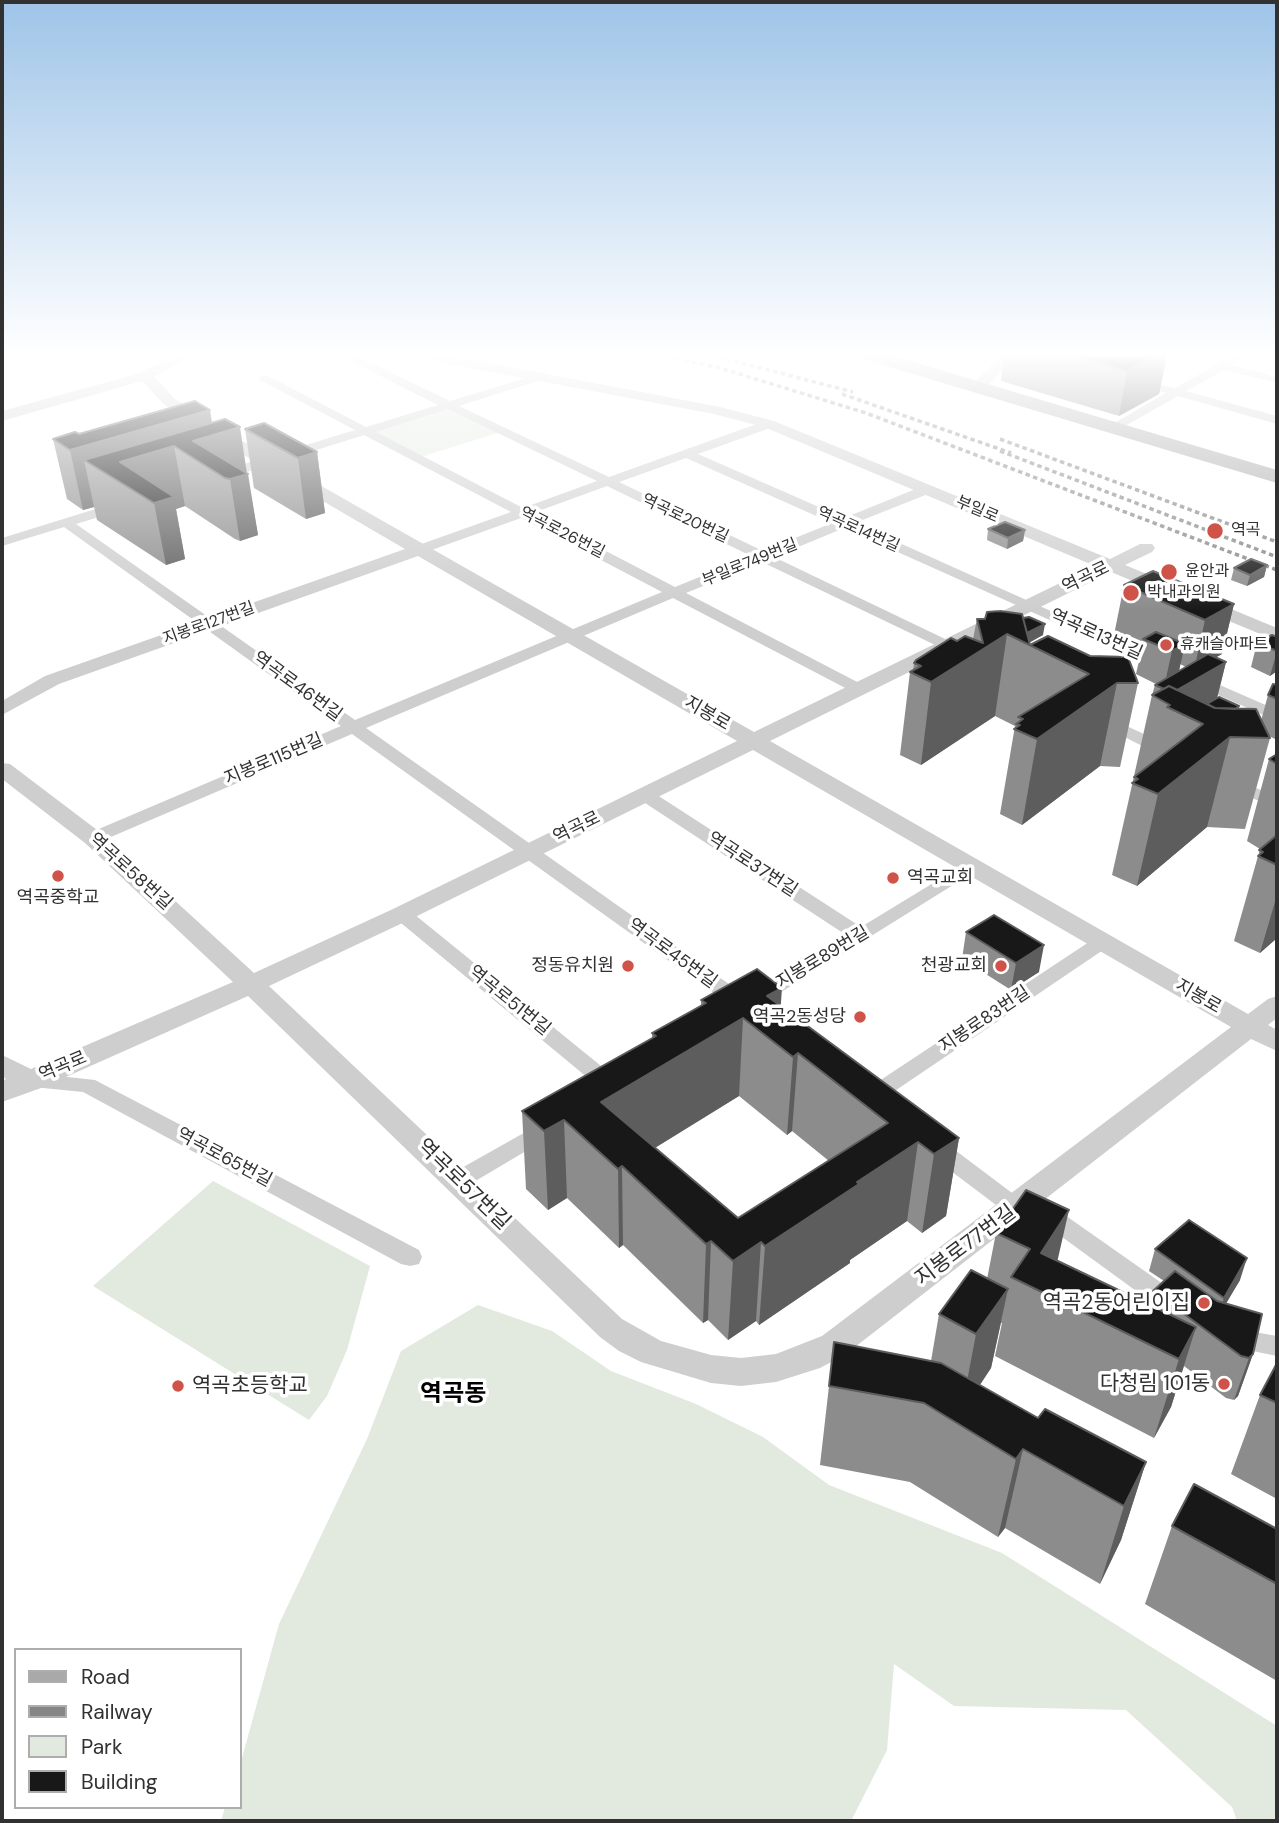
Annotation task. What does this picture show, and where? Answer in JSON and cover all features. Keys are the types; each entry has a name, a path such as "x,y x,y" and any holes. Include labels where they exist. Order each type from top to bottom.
{"main road":[{"path":"1153,440 1277,477"}],"street":[{"name":"지봉로","path":"229,440 1277,1042"},
{"path":"204,480 336,440"},
{"name":"역곡로26번길","path":"383,440 859,689"},
{"name":"역곡로20번길","path":"521,440 972,657"},
{"path":"421,549 726,440"},
{"name":"부일로","path":"808,440 1277,635"},
{"name":"역곡로14번길","path":"688,454 1030,606"},
{"name":"부일로749번길","path":"572,636 928,489"},
{"path":"2,542 128,503"},
{"name":"역곡로46번길","path":"65,522 529,851"},
{"name":"역곡로","path":"2,1092 252,984 402,914 1146,548"},
{"name":"지봉로127번길","path":"2,709 52,680 421,549"},
{"name":"역곡로13번길","path":"1030,606 1277,716"},
{"name":"지봉로115번길","path":"93,838 572,636"},
{"path":"1092,715 1177,756"},
{"name":"역곡로58번길","path":"2,769 93,838 252,984"},
{"path":"1214,774 1277,804"},
{"name":"역곡로37번길","path":"645,794 860,935"},
{"name":"역곡로45번길","path":"529,851 765,1021"},
{"name":"지봉로89번길","path":"721,1021 973,867"},
{"name":"역곡로51번길","path":"402,914 621,1085 591,1102"},
{"name":"지봉로83번길","path":"869,1098 1102,942"},
{"name":"역곡로57번길","path":"252,984 611,1328 631,1342 688,1364"},
{"name":"지봉로77번길","path":"688,1364 711,1369 751,1371 776,1368 808,1358 856,1329 1277,1005"},
{"path":"2,1064 31,1081"},
{"name":"역곡로65번길","path":"31,1081 87,1085 410,1257"},
{"path":"848,1082 890,1113"},
{"path":"459,1180 567,1117"},
{"path":"921,1137 1193,1319"},
{"path":"1215,1334 1277,1346"}],"green space":[{"path":"383,440 475,440 417,458"},
{"path":"213,1181 370,1266 347,1350 327,1396 309,1420 93,1286"},
{"path":"478,1305 552,1331 611,1371 696,1404 763,1437 829,1485 1002,1553 1277,1726 1277,1821 1237,1821 1232,1807 1126,1710 954,1706 894,1664 887,1750 851,1821 221,1821 224,1809 242,1809 242,1758 279,1624 367,1439 401,1351"}],"building":[{"path":"55,440 105,440 70,450"},
{"path":"153,440 196,440 193,441 248,474 225,478 174,446 120,462 174,497 154,503 84,460"},
{"path":"265,440 295,440 317,452 298,458"},
{"path":"1005,522 1025,530 1008,538 988,529"},
{"path":"1251,559 1267,565 1250,575 1234,568"},
{"path":"1153,571 1234,604 1205,620 1124,585"},
{"path":"987,612 1022,614 1030,645 1048,636 1090,656 1128,657 1138,683 1117,683 1037,739 1014,729 1023,719 1018,717 1089,674 1007,634 931,682 910,672 921,666 914,663 916,660 951,638 957,641 965,636 983,643 977,619 985,619"},
{"path":"1029,617 1045,624 1027,633 1023,618"},
{"path":"1156,632 1185,644 1172,651 1143,639"},
{"path":"1272,635 1277,637 1277,651 1257,643"},
{"path":"1208,654 1226,662 1177,690 1169,686 1164,689 1155,685"},
{"path":"1273,684 1277,685 1277,699 1268,695"},
{"path":"1169,686 1215,708 1256,709 1270,738 1230,737 1158,794 1132,783 1138,779 1134,777 1203,724 1167,707 1170,705 1152,695"},
{"path":"1219,697 1239,706 1235,709 1215,708 1207,704"},
{"path":"1277,754 1277,764 1269,759"},
{"path":"1277,835 1277,865 1258,856 1263,852 1259,850"},
{"path":"994,915 1044,945 1016,963 966,932"},
{"path":"757,969 782,988 767,996 959,1138 934,1154 918,1142 765,1246 761,1242 733,1261 711,1241 706,1244 622,1166 618,1169 564,1120 544,1131 522,1111 656,1036 652,1033 706,1003 701,1000","holes":["743,1018 793,1057 798,1053 888,1123 738,1218 601,1102"]},
{"path":"1026,1190 1069,1210 1041,1253 1196,1327 1179,1359 1011,1277 1030,1249 996,1233"},
{"path":"1189,1220 1247,1258 1224,1298 1155,1249"},
{"path":"971,1270 1008,1289 976,1334 939,1314"},
{"path":"1175,1271 1217,1301 1262,1314 1253,1354 1249,1358 1241,1356 1153,1291"},
{"path":"834,1342 941,1363 1038,1418 1045,1409 1146,1462 1124,1506 1023,1449 1016,1459 924,1403 829,1386"},
{"path":"1277,1363 1277,1403 1260,1395"},
{"path":"1194,1484 1277,1529 1277,1584 1172,1526"}],"railway":[{"path":"937,440 1277,570"},
{"path":"974,440 1011,453"},
{"path":"1003,440 1277,542"},
{"path":"1000,451 1277,557"}],"place":[{"name":"역곡","path":"1215,531"},
{"name":"윤안과","path":"1169,572"},
{"name":"박내과의원","path":"1131,593"},
{"name":"휴캐슬아파트","path":"1166,645"},
{"name":"역곡중학교","path":"58,876"},
{"name":"역곡교회","path":"893,878"},
{"name":"정동유치원","path":"628,966"},
{"name":"천광교회","path":"1001,966"},
{"name":"역곡2동성당","path":"860,1017"},
{"name":"역곡2동어린이집","path":"1204,1303"},
{"name":"다청림 101동","path":"1224,1384"},
{"name":"역곡초등학교","path":"178,1386"}],"district":[{"name":"역곡동","path":"453,1395"}]}
